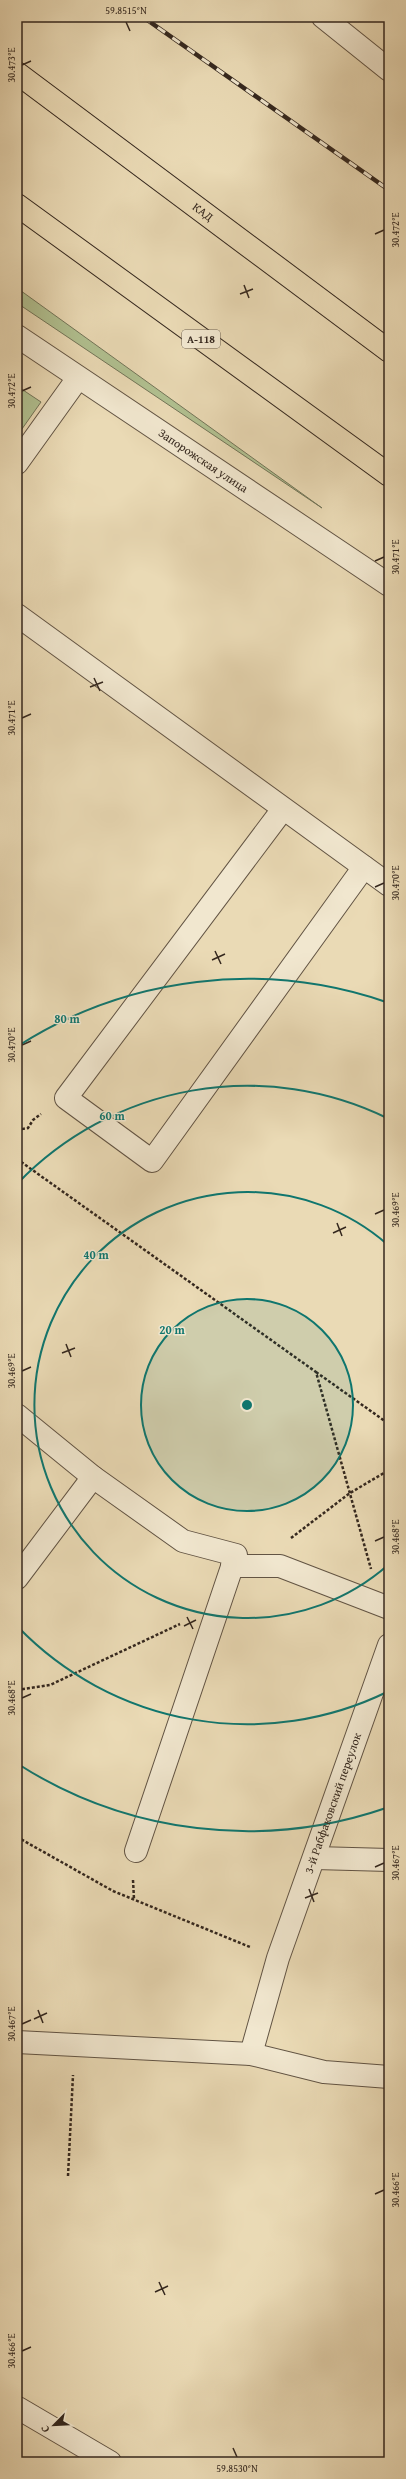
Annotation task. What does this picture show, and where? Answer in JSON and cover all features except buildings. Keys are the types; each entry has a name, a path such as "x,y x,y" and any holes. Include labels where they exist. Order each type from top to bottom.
{"highway":[{"name":"КАД","path":"17,73 389,351"},
{"name":"А-118","path":"17,205 389,476"}],"street":[{"path":"323,17 389,70"},
{"name":"Запорожская улица","path":"17,336 389,585"},
{"path":"17,463 78,378"},
{"path":"17,615 389,885"},
{"path":"283,809 66,1098 152,1161 364,867"},
{"path":"17,1415 92,1477 183,1541 236,1555 136,1851"},
{"path":"17,1578 92,1477"},
{"path":"232,1566 280,1566 385,1606"},
{"name":"3-й Рабфаковский переулок","path":"251,2054 278,1958 315,1858 389,1645"},
{"path":"315,1858 389,1860"},
{"path":"17,2042 251,2054 324,2072 389,2077"},
{"path":"18,2408 110,2462"}],"path":[{"path":"17,1159 389,1424"},
{"path":"316,1372 350,1493 385,1606"},
{"path":"290,1539 350,1493 389,1470"},
{"path":"17,1690 50,1685 220,1605"},
{"path":"17,1836 113,1891 278,1958"},
{"path":"68,2176 74,2045"}],"green space":[{"path":"17,288 322,508 17,303"},
{"path":"17,386 41,402 17,436"}],"railway":[{"path":"143,17 389,190"}]}
